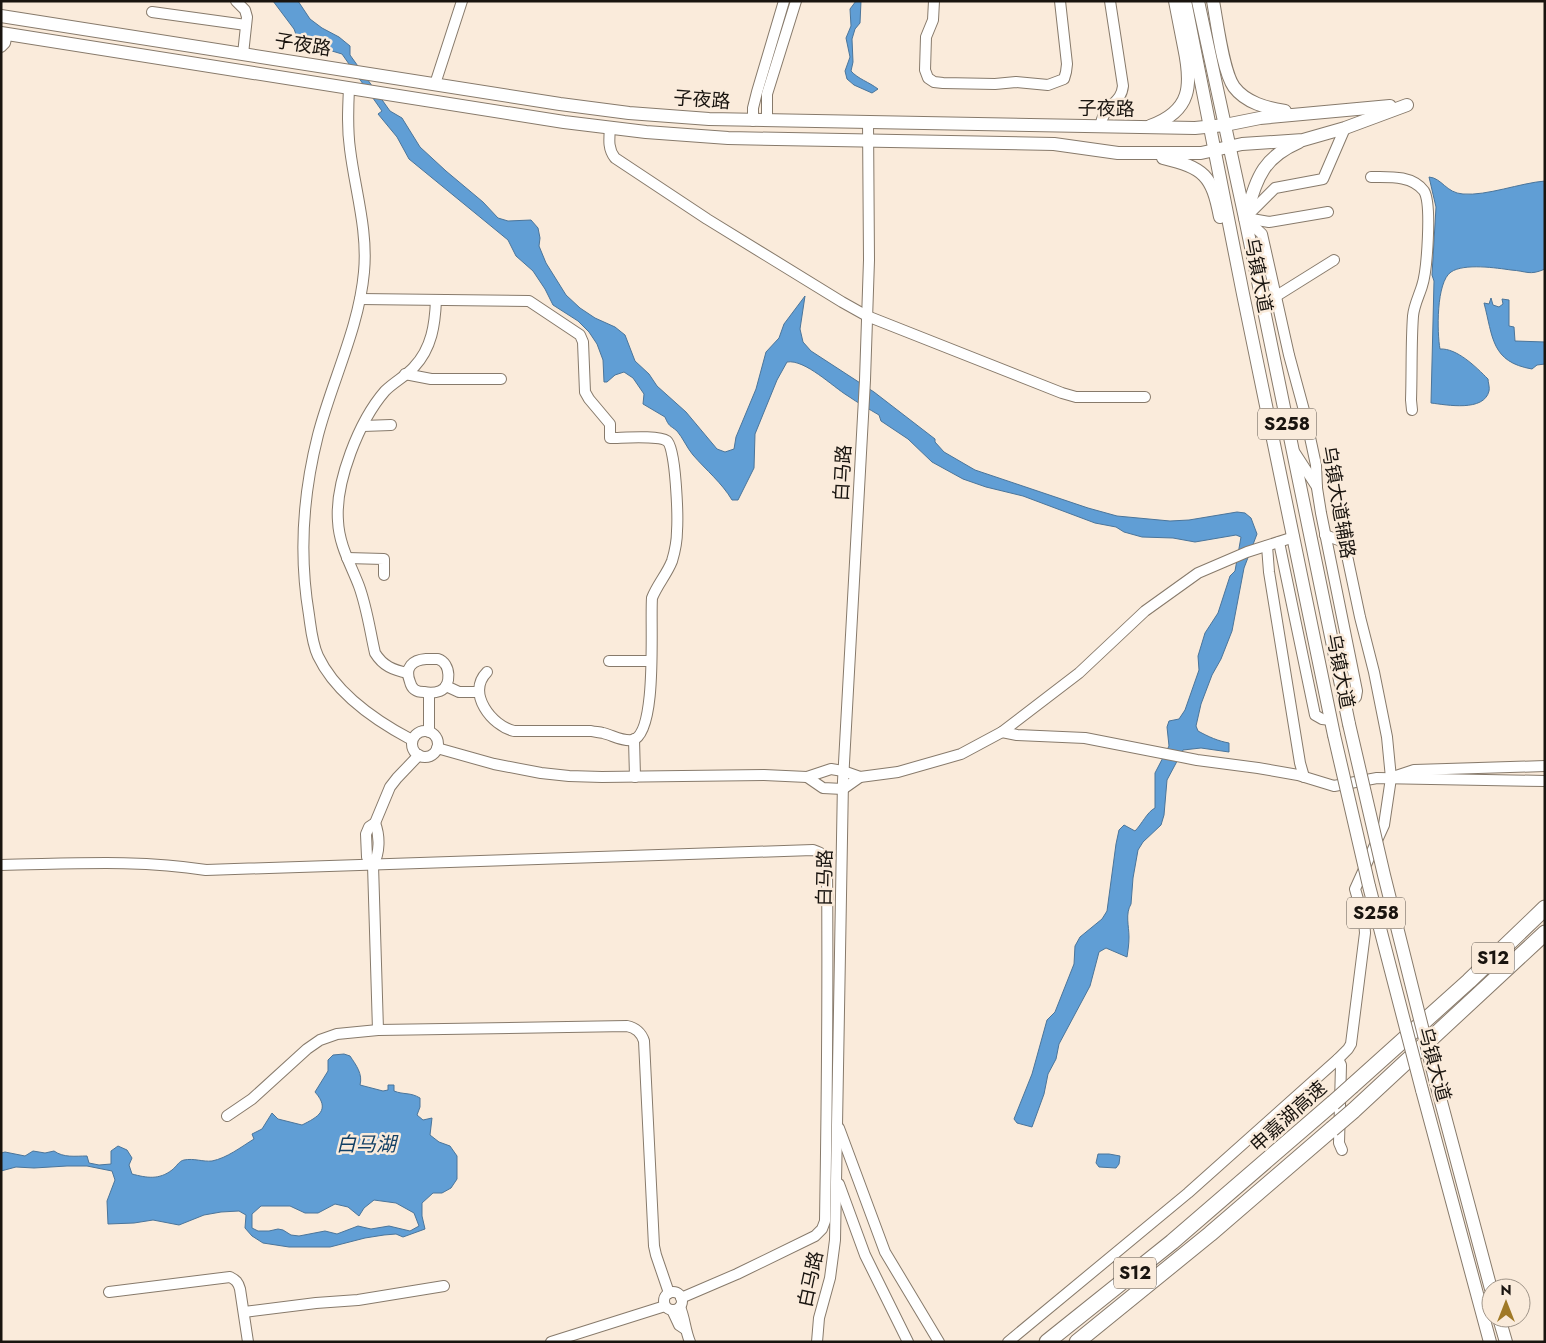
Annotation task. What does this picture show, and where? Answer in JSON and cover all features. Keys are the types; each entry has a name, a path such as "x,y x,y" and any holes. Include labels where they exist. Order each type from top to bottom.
{"highway":[{"name":"申嘉湖高速","path":"1047,1342 1226,1197 1469,981 1545,908"},
{"name":"申嘉湖高速","path":"1076,1342 1237,1211 1332,1129 1545,933"}],"main road":[{"path":"1146,128 1172,115 1184,101 1187,93 1189,84 1188,71 1175,1"},
{"name":"乌镇大道","path":"1185,1 1334,735 1369,886 1490,1342"},
{"name":"乌镇大道","path":"1198,1 1245,218 1345,708 1432,1069 1488,1278"},
{"path":"1213,1 1229,78 1234,86 1255,103 1297,114"},
{"name":"子夜路","path":"1,16 628,113 753,121 1146,128 1210,127 1260,118 1407,105 1345,128 1303,140 1254,142 1201,153 1100,151 1054,144 728,138 610,128 457,106 4,34"},
{"path":"457,106 459,88"},
{"path":"1245,218 1256,183 1268,162 1276,154 1303,140"},
{"path":"1139,153 1191,166 1206,176 1212,184 1239,303 1247,313"},
{"path":"1254,348 1271,345"},
{"path":"1502,1328 1506,1342"}],"street":[{"path":"236,1 245,10 247,17 243,54"},
{"path":"435,84 462,1"},
{"path":"753,121 753,108 757,92 784,1"},
{"path":"767,121 767,94 796,1"},
{"path":"934,1 933,20 926,37 925,70 928,78 934,82 943,83 995,84 1016,82 1048,85 1064,79 1066,72 1060,1"},
{"path":"1100,127 1104,113 1120,97 1123,86 1110,1"},
{"path":"152,12 246,25"},
{"path":"1,46 4,43 4,34"},
{"path":"349,88 346,120 365,241 364,272 360,299 318,435 309,475 303,535 303,568 306,600 312,637 318,656 332,677 345,693 370,714 394,731 412,740"},
{"name":"白马路","path":"817,1342 820,1318 830,1278 835,1240 843,771 865,380 869,260 868,122"},
{"path":"610,128 609,141 611,152 623,164 760,252 867,316 1062,393 1076,396 1145,397"},
{"path":"1245,218 1275,188 1323,179 1345,128"},
{"path":"1371,176 1409,179 1420,186 1426,194 1429,207 1423,286 1413,314 1412,410"},
{"path":"1245,218 1269,222 1328,212"},
{"name":"乌镇大道辅路","path":"1245,218 1262,234 1293,371 1313,448 1317,488 1325,535 1357,691 1356,698 1345,708"},
{"path":"1262,305 1334,260"},
{"path":"360,299 529,301 536,304 580,335 584,342 585,392 610,424 610,438 665,440 670,444 673,452 677,498 677,537 671,562 652,598 650,697 648,713 639,735 634,740 627,740 603,732 514,731 505,729 486,710 479,692 480,683 486,672"},
{"path":"408,673 387,667 379,660 375,653 364,602 340,535 338,506 346,466 363,426 374,406 386,391 414,367 430,342 436,320 436,300"},
{"path":"405,374 431,379 501,379"},
{"path":"363,426 391,426"},
{"path":"1292,449 1317,488"},
{"path":"1008,1342 1188,1193 1338,1059 1351,1044 1365,939 1364,920 1356,895 1356,884 1384,824 1391,778 1386,737 1374,672 1345,546 1341,541 1325,535"},
{"path":"807,778 823,788 843,789 860,778 898,772 962,754 1002,732 1079,673 1145,611 1198,573 1231,558 1294,537"},
{"path":"1279,542 1315,715 1322,719 1331,720"},
{"path":"1265,546 1300,763 1304,777"},
{"path":"347,558 384,559 384,575"},
{"path":"416,660 439,660 444,663 447,669 448,679 446,686 442,691 428,692 419,692 412,688 408,673 410,665 416,660"},
{"path":"609,661 651,661"},
{"path":"446,686 459,692 479,692"},
{"path":"428,692 429,732"},
{"path":"429,732 437,740 437,748 435,752 427,757 419,755 413,749 412,740 418,733 429,732"},
{"path":"1002,732 1018,735 1085,738 1197,760 1258,768 1304,777 1334,786 1377,778 1540,781"},
{"path":"634,740 635,777"},
{"path":"437,748 494,764 541,773 602,778 764,775 807,778 831,769 843,771 860,778"},
{"path":"373,865 367,857 366,834 375,823 390,787 396,778 419,755"},
{"path":"1391,778 1414,770 1545,766"},
{"path":"375,823 378,831 378,857 373,865 378,1030"},
{"path":"366,844 378,844"},
{"path":"1,865 148,863 206,870 813,850 822,852 826,857 828,900 825,1221 822,1229 815,1236 675,1305 551,1342"},
{"path":"227,1116 252,1099 296,1058 320,1040 337,1034 378,1030 616,1026 627,1026 638,1030 644,1042 654,1246 669,1293 678,1294 675,1305 679,1325 685,1329 690,1342"},
{"path":"1338,1059 1341,1065 1339,1143 1342,1150"},
{"path":"838,1124 885,1252 939,1342"},
{"path":"837,1176 865,1255 884,1297 908,1342"},
{"path":"109,1292 230,1277 238,1282 248,1342"},
{"path":"244,1312 358,1300 444,1286"}],"water":[{"path":"273,1 298,1 310,19 350,46 350,55 390,111 402,118 420,147 483,202 498,218 508,221 531,220 538,228 539,246 546,263 566,295 580,308 595,318 615,327 625,335 635,361 649,374 657,386 686,412 717,449 725,452 734,449 736,437 756,389 766,352 779,338 784,324 805,296 800,329 803,342 811,351 874,392 935,439 935,442 944,452 975,470 1117,516 1170,521 1189,520 1237,512 1245,513 1251,518 1257,534 1244,568 1232,631 1201,704 1196,726 1198,731 1217,740 1229,743 1229,752 1201,748 1183,750 1167,780 1164,815 1161,825 1143,842 1138,850 1128,916 1129,940 1127,957 1106,948 1099,952 1090,986 1059,1044 1056,1059 1048,1074 1044,1094 1032,1127 1017,1123 1014,1119 1032,1074 1047,1020 1055,1012 1074,964 1075,946 1080,937 1102,919 1107,911 1119,830 1124,825 1135,831 1149,812 1155,808 1155,773 1169,746 1167,727 1169,721 1179,719 1185,710 1199,670 1198,656 1205,633 1218,613 1230,576 1235,571 1241,537 1236,535 1195,542 1173,538 1142,537 1124,532 1116,527 1095,523 1023,496 963,479 932,462 908,439 881,421 879,415 852,399 819,374 794,362 787,362 777,380 755,434 754,468 738,500 732,500 719,482 693,455 665,417 643,404 644,394 633,378 624,372 604,382 603,360 597,344 589,332 578,321 553,305 533,271 516,256 508,240 409,159 397,137 378,114 382,111 342,54 332,51 323,45 297,37 294,29"},
{"path":"856,1 861,1 860,23 855,29 852,39 853,62 851,71 878,89 872,93 854,85 847,79 845,71 850,57 846,38 851,26 850,9"},
{"path":"1429,177 1437,180 1452,191 1463,194 1482,193 1545,181 1545,269 1531,273 1489,267 1457,269 1446,278 1443,286 1438,320 1440,349 1459,355 1488,379 1489,390 1486,398 1473,405 1455,406 1431,403 1434,281 1432,275 1436,207"},
{"path":"1491,298 1493,305 1499,307 1503,304 1502,299 1509,300 1509,326 1514,327 1515,341 1545,342 1545,364 1537,365 1532,369 1508,361 1501,354 1492,337 1484,303 1489,304"},
{"name":"白马湖","path":"344,1054 350,1056 360,1073 360,1085 383,1091 388,1090 388,1085 394,1085 394,1091 420,1098 420,1107 417,1115 423,1120 432,1118 430,1135 439,1142 450,1146 457,1156 457,1179 451,1188 442,1193 433,1193 422,1203 425,1229 403,1237 396,1234 384,1235 330,1247 289,1247 263,1243 252,1236 245,1228 246,1215 239,1211 204,1215 179,1225 153,1220 108,1224 107,1201 115,1180 112,1171 87,1166 67,1166 16,1167 1,1171 1,1153 5,1152 25,1156 33,1151 45,1153 54,1151 66,1156 87,1156 89,1163 99,1165 111,1164 111,1151 118,1146 127,1150 132,1158 129,1165 132,1174 143,1176 158,1177 172,1170 184,1160 218,1160 254,1139 252,1134 262,1129 272,1113 278,1119 302,1125 317,1116 321,1112 322,1104 315,1092 328,1071 328,1060 333,1055","holes":["374,1200 396,1203 414,1213 419,1226 410,1231 389,1226 371,1229 358,1226 337,1234 325,1231 299,1236 291,1235 278,1229 258,1231 252,1228 252,1214 261,1206 290,1206 305,1213 318,1213 335,1204 348,1207 359,1216 364,1208"]},
{"path":"1098,1154 1120,1156 1119,1164 1116,1168 1099,1167 1096,1163"}]}
